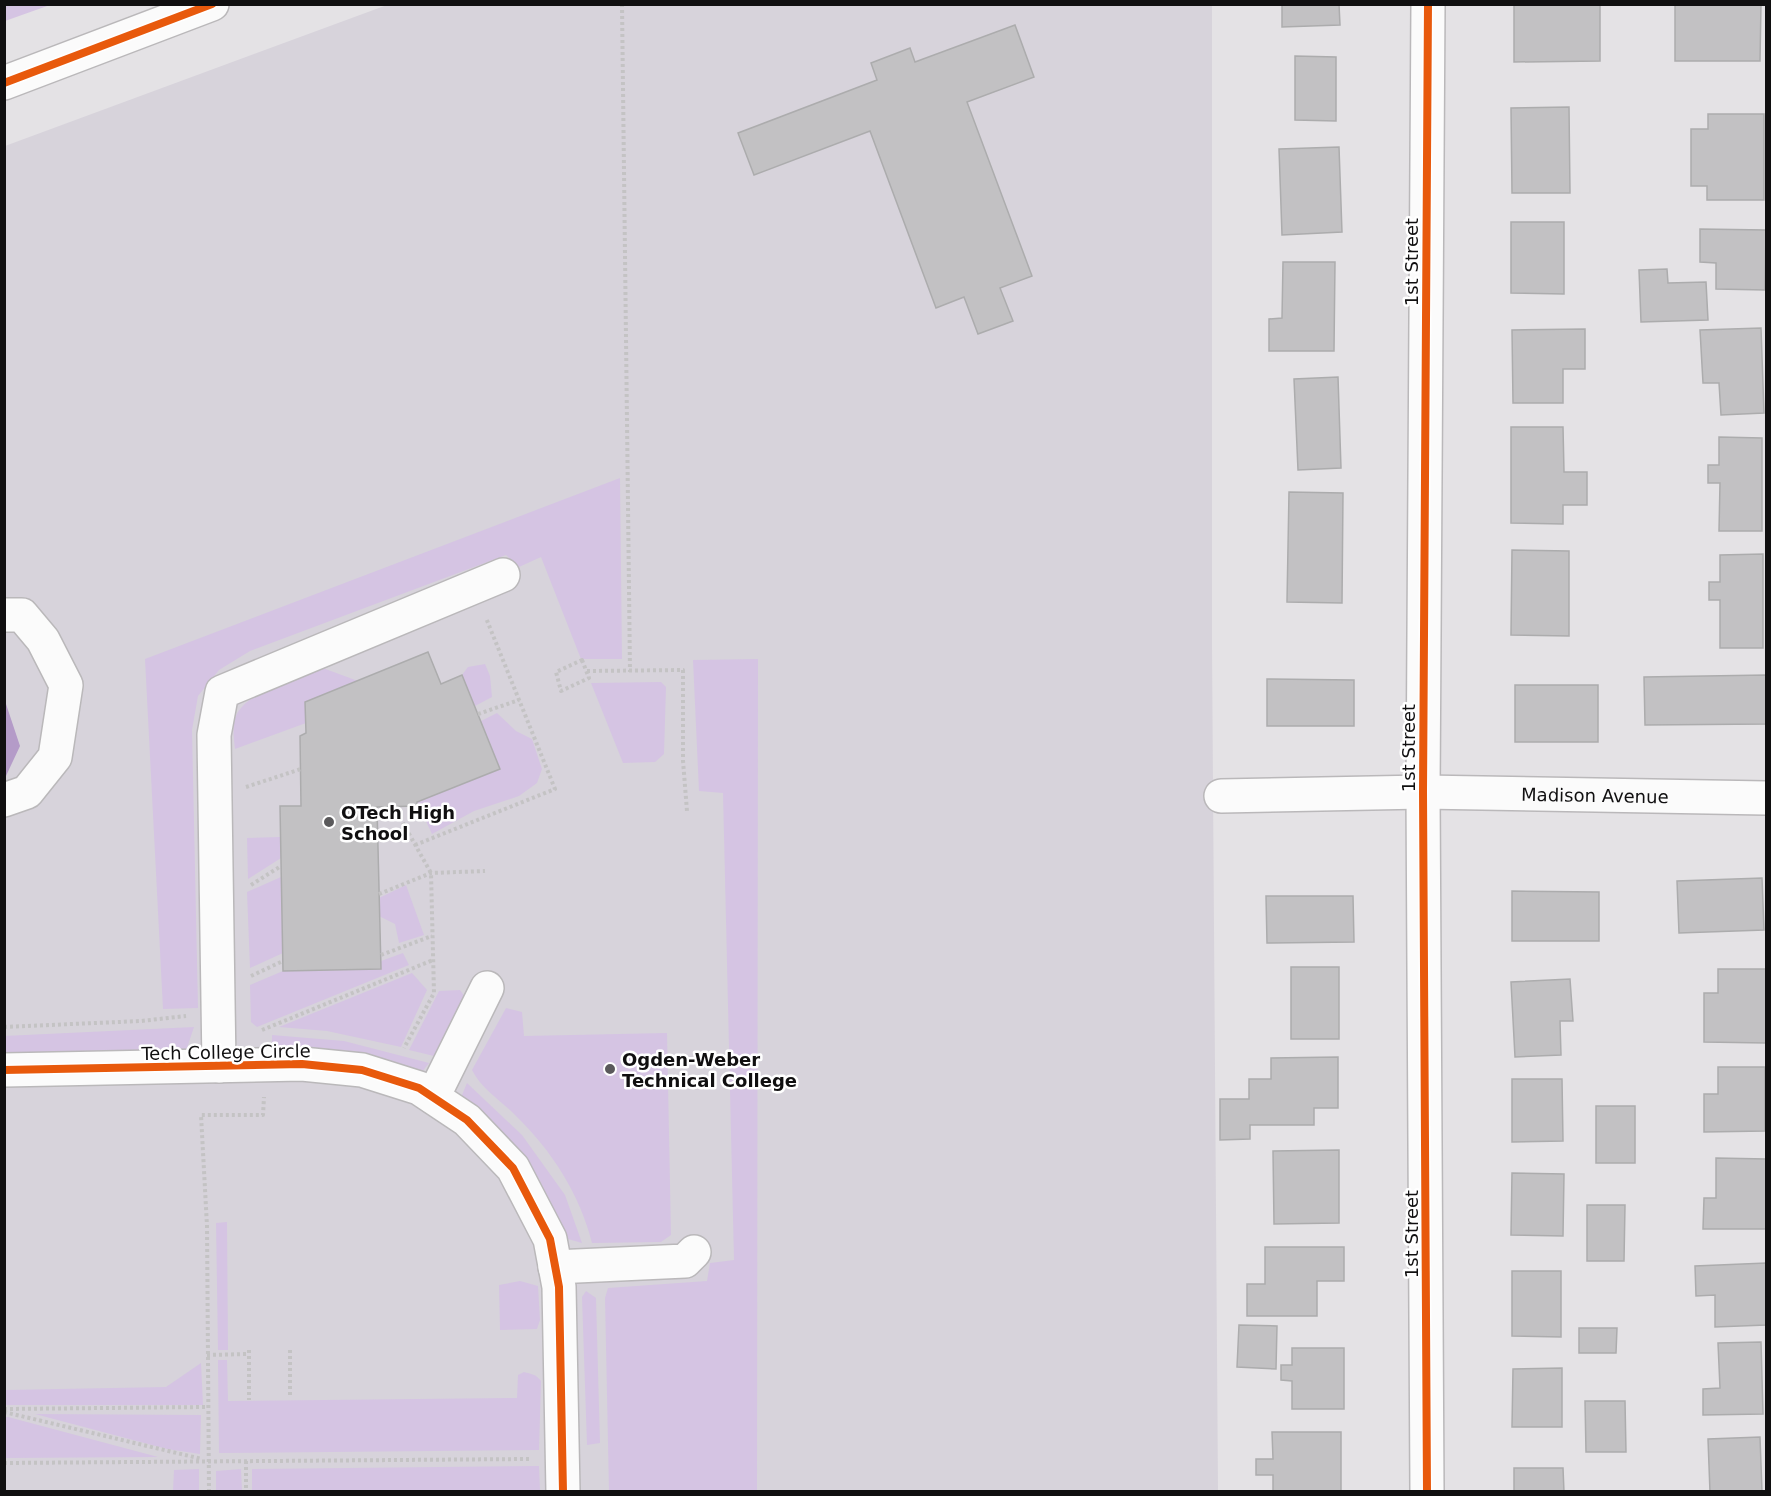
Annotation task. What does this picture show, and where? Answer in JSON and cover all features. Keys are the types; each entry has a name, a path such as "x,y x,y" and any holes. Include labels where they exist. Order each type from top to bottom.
{"street":[{"path":"4,83 212,4"},
{"name":"1st Street","path":"1427,1491 1423,792 1428,4"},
{"path":"219,1066 214,735 222,692 502,575"},
{"path":"4,615 22,615 43,640 66,686 55,757 27,792 4,800"},
{"name":"Madison Avenue","path":"1221,796 1423,792 1767,798"},
{"path":"434,1097 487,988"},
{"name":"Tech College Circle","path":"4,1070 302,1064 362,1070 419,1088 467,1120 513,1168 550,1239 559,1287 563,1491"},
{"path":"555,1267 685,1261 694,1252"}],"path":[{"path":"622,4 630,672"},
{"path":"415,845 555,789 483,611"},
{"path":"582,660 587,671 589,678 561,691 556,672 582,660"},
{"path":"587,671 682,670 682,761 687,811"},
{"path":"478,714 519,700"},
{"path":"394,807 431,873 434,993 403,1052"},
{"path":"242,890 281,866"},
{"path":"379,894 431,873 485,871"},
{"path":"381,955 432,936"},
{"path":"258,1031 433,960"},
{"path":"244,979 283,961"},
{"path":"4,1027 141,1021 187,1016"},
{"path":"209,1491 207,1226 201,1115 262,1115 264,1093"},
{"path":"290,1350 290,1396"},
{"path":"207,1354 249,1352 249,1400"},
{"path":"4,1411 207,1407"},
{"path":"4,1411 208,1461"},
{"path":"4,1463 539,1459"},
{"path":"246,1461 246,1491"}],"shaded area":[{"path":"5,4 50,4 50,5 5,21"},
{"name":"Ogden-Weber Technical College","path":"387,5 1212,5 1212,647 1218,1491 5,1492 5,146"},
{"path":"620,478 622,659 581,659 541,557 519,567 506,555 250,651 219,670 198,696 192,730 198,1008 163,1009 145,659"},
{"path":"758,659 757,1490 609,1491 605,1298 608,1288 707,1281 710,1263 734,1260 723,793 699,791 693,660"},
{"path":"485,664 490,676 492,697 475,706 462,675 468,667"},
{"path":"320,667 358,681 305,702 306,723 235,749 234,724 242,707 273,686"},
{"path":"661,682 666,687 664,754 655,762 623,763 591,683"},
{"path":"4,698 20,746 5,778 4,778"},
{"path":"497,713 516,731 532,739 542,769 537,783 519,796 474,811 432,834 417,802 500,769 481,721"},
{"path":"280,837 281,858 248,879 247,838"},
{"path":"281,877 283,953 250,968 247,892"},
{"path":"406,885 424,935 399,943 395,924 379,916 379,898"},
{"path":"403,953 409,965 257,1027 251,1022 250,985 283,971 381,961"},
{"path":"412,973 427,990 401,1047 327,1031 279,1027"},
{"path":"460,990 467,1000 434,1056 409,1050 439,991"},
{"path":"506,1008 522,1012 524,1036 667,1033 671,1235 661,1242 592,1243 580,1208 553,1159 530,1130 476,1077 472,1070"},
{"path":"194,1027 184,1057 5,1060 4,1036"},
{"path":"272,1035 344,1041 429,1063 421,1073 340,1051 272,1047"},
{"path":"467,1083 522,1135 565,1195 582,1243 568,1239 539,1179 495,1125 462,1095"},
{"path":"227,1222 228,1350 218,1350 216,1223"},
{"path":"520,1281 538,1286 540,1320 537,1329 500,1330 499,1285"},
{"path":"586,1291 596,1298 600,1443 587,1445 582,1297"},
{"path":"218,1360 227,1360 228,1401 517,1398 518,1375 524,1372 541,1381 539,1450 219,1453"},
{"path":"201,1363 203,1405 5,1405 5,1390 166,1387"},
{"path":"35,1414 201,1415 200,1454 167,1449"},
{"path":"4,1417 8,1417 158,1457 5,1458"},
{"path":"539,1466 540,1491 252,1491 252,1469"},
{"path":"199,1469 199,1491 173,1491 174,1470"},
{"path":"241,1469 242,1491 216,1491 216,1471"}],"building":[{"path":"1282,4 1339,4 1340,25 1282,27"},
{"path":"1514,4 1600,4 1600,61 1514,62"},
{"path":"1675,4 1761,4 1760,61 1675,61"},
{"path":"1015,25 1034,77 967,102 1032,276 1000,288 1013,321 978,334 964,297 936,308 870,131 754,175 738,133 877,80 871,63 910,48 915,62"},
{"path":"1295,56 1336,57 1336,121 1295,120"},
{"path":"1569,107 1570,193 1512,193 1511,108"},
{"path":"1708,114 1764,114 1764,200 1707,200 1707,186 1691,186 1691,129 1708,129"},
{"path":"1339,147 1342,232 1282,235 1279,149"},
{"path":"1511,222 1564,222 1564,294 1511,293"},
{"path":"1700,229 1766,230 1765,290 1716,289 1716,263 1700,262"},
{"path":"1283,262 1335,262 1334,351 1269,351 1269,319 1282,318"},
{"path":"1667,269 1668,283 1706,282 1708,320 1641,322 1639,270"},
{"path":"1761,328 1764,413 1721,415 1719,383 1703,383 1700,330"},
{"path":"1585,329 1585,369 1563,369 1563,403 1513,403 1512,330"},
{"path":"1338,377 1341,468 1298,470 1294,379"},
{"path":"1511,427 1563,427 1564,472 1587,472 1587,505 1563,505 1563,524 1511,523"},
{"path":"1719,437 1762,438 1762,531 1719,531 1720,483 1708,483 1708,465 1719,465"},
{"path":"1289,492 1343,493 1342,603 1287,602"},
{"path":"1512,550 1569,551 1569,636 1511,635"},
{"path":"1763,554 1763,648 1720,648 1720,600 1709,600 1709,582 1720,582 1720,555"},
{"name":"OTech High School","path":"428,652 441,684 462,675 500,769 417,802 417,806 377,807 381,969 283,971 280,806 301,806 300,736 306,733 305,702"},
{"path":"1766,675 1766,724 1645,725 1644,677"},
{"path":"1267,679 1354,680 1354,726 1267,726"},
{"path":"1515,685 1598,685 1598,742 1515,742"},
{"path":"1762,878 1764,930 1679,933 1677,881"},
{"path":"1512,891 1599,892 1599,941 1512,941"},
{"path":"1266,896 1353,896 1354,942 1267,943"},
{"path":"1291,967 1339,967 1339,1039 1291,1039"},
{"path":"1718,969 1766,969 1766,1043 1704,1042 1704,993 1718,993"},
{"path":"1570,979 1573,1021 1560,1021 1561,1055 1515,1057 1511,982"},
{"path":"1338,1057 1338,1108 1314,1108 1314,1125 1250,1125 1250,1139 1220,1140 1220,1099 1249,1099 1249,1079 1271,1079 1271,1058"},
{"path":"1718,1067 1765,1067 1765,1131 1704,1132 1704,1094 1718,1094"},
{"path":"1512,1079 1562,1079 1563,1141 1512,1142"},
{"path":"1596,1106 1635,1106 1635,1163 1596,1163"},
{"path":"1339,1150 1339,1223 1274,1224 1273,1151"},
{"path":"1716,1158 1766,1159 1766,1229 1703,1229 1704,1198 1716,1198"},
{"path":"1512,1173 1564,1174 1563,1236 1511,1235"},
{"path":"1587,1205 1625,1205 1624,1261 1587,1261"},
{"path":"1265,1247 1344,1247 1344,1281 1317,1281 1317,1316 1247,1316 1247,1284 1265,1284"},
{"path":"1766,1263 1766,1325 1715,1327 1715,1295 1696,1296 1695,1266"},
{"path":"1512,1271 1561,1271 1561,1337 1512,1336"},
{"path":"1239,1325 1277,1326 1276,1369 1237,1367"},
{"path":"1579,1328 1617,1328 1616,1353 1579,1353"},
{"path":"1761,1342 1763,1414 1703,1415 1703,1389 1720,1388 1718,1343"},
{"path":"1292,1348 1344,1348 1344,1409 1292,1409 1292,1381 1281,1380 1281,1365 1292,1365"},
{"path":"1562,1368 1562,1427 1512,1427 1513,1369"},
{"path":"1585,1401 1625,1401 1626,1452 1586,1452"},
{"path":"1272,1432 1341,1432 1341,1492 1273,1492 1273,1475 1256,1475 1256,1459 1273,1459"},
{"path":"1760,1437 1762,1492 1710,1492 1708,1439"},
{"path":"1514,1468 1563,1468 1564,1492 1514,1492"}],"cycle path":[{"path":"4,83 212,4"},
{"path":"1427,1492 1423,792 1428,4"},
{"path":"4,1070 302,1064 362,1070 419,1088 467,1120 513,1168 550,1239 559,1287 563,1492"}],"place":[{"name":"OTech High School","path":"329,822"},
{"name":"Ogden-Weber Technical College","path":"610,1069"}]}
